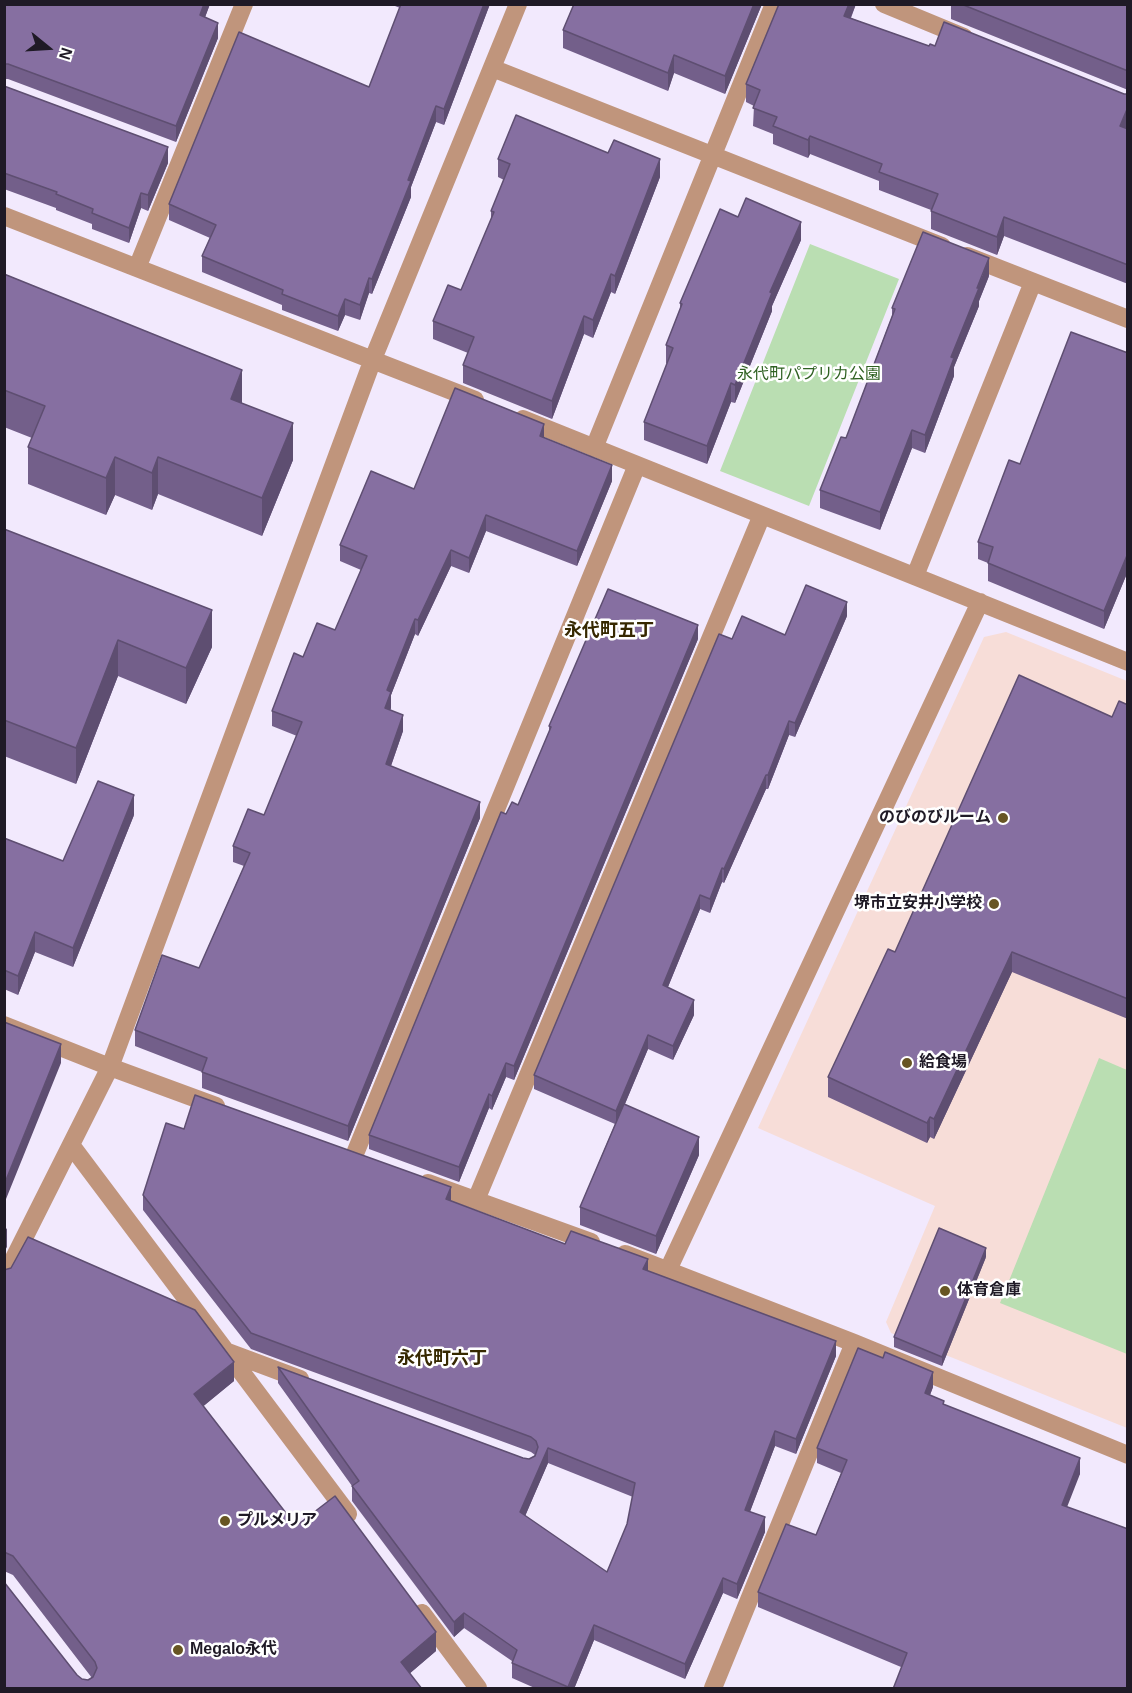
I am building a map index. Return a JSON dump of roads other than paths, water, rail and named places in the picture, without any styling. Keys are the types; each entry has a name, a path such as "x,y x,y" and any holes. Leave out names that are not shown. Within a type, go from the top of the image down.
{"street":[{"path":"137,268 176,154 244,4"},
{"path":"4,1278 110,1067 373,359 518,4"},
{"path":"594,447 774,4"},
{"path":"884,4 984,44"},
{"path":"492,68 1128,319"},
{"path":"4,216 373,359 1128,662"},
{"path":"915,576 1033,282"},
{"path":"376,1164 348,1154 637,465"},
{"path":"476,1200 762,515"},
{"path":"668,1270 980,602"},
{"path":"4,1026 232,1111"},
{"path":"71,1145 359,1529"},
{"path":"409,1176 668,1270 1128,1455"},
{"path":"713,1689 854,1343"},
{"path":"225,1351 314,1384"},
{"path":"408,1595 478,1689"}],"place":[{"name":"のびのびルーム","path":"1003,818"},
{"name":"堺市立安井小学校","path":"994,904"},
{"name":"給食場","path":"907,1063"},
{"name":"体育倉庫","path":"945,1291"},
{"name":"プルメリア","path":"225,1521"},
{"name":"Megalo永代","path":"178,1650"}],"district":[{"name":"永代町五丁","path":"609,631"},
{"name":"永代町六丁","path":"442,1359"}],"park label":[{"name":"永代町パプリカ公園","path":"809,375"}]}
